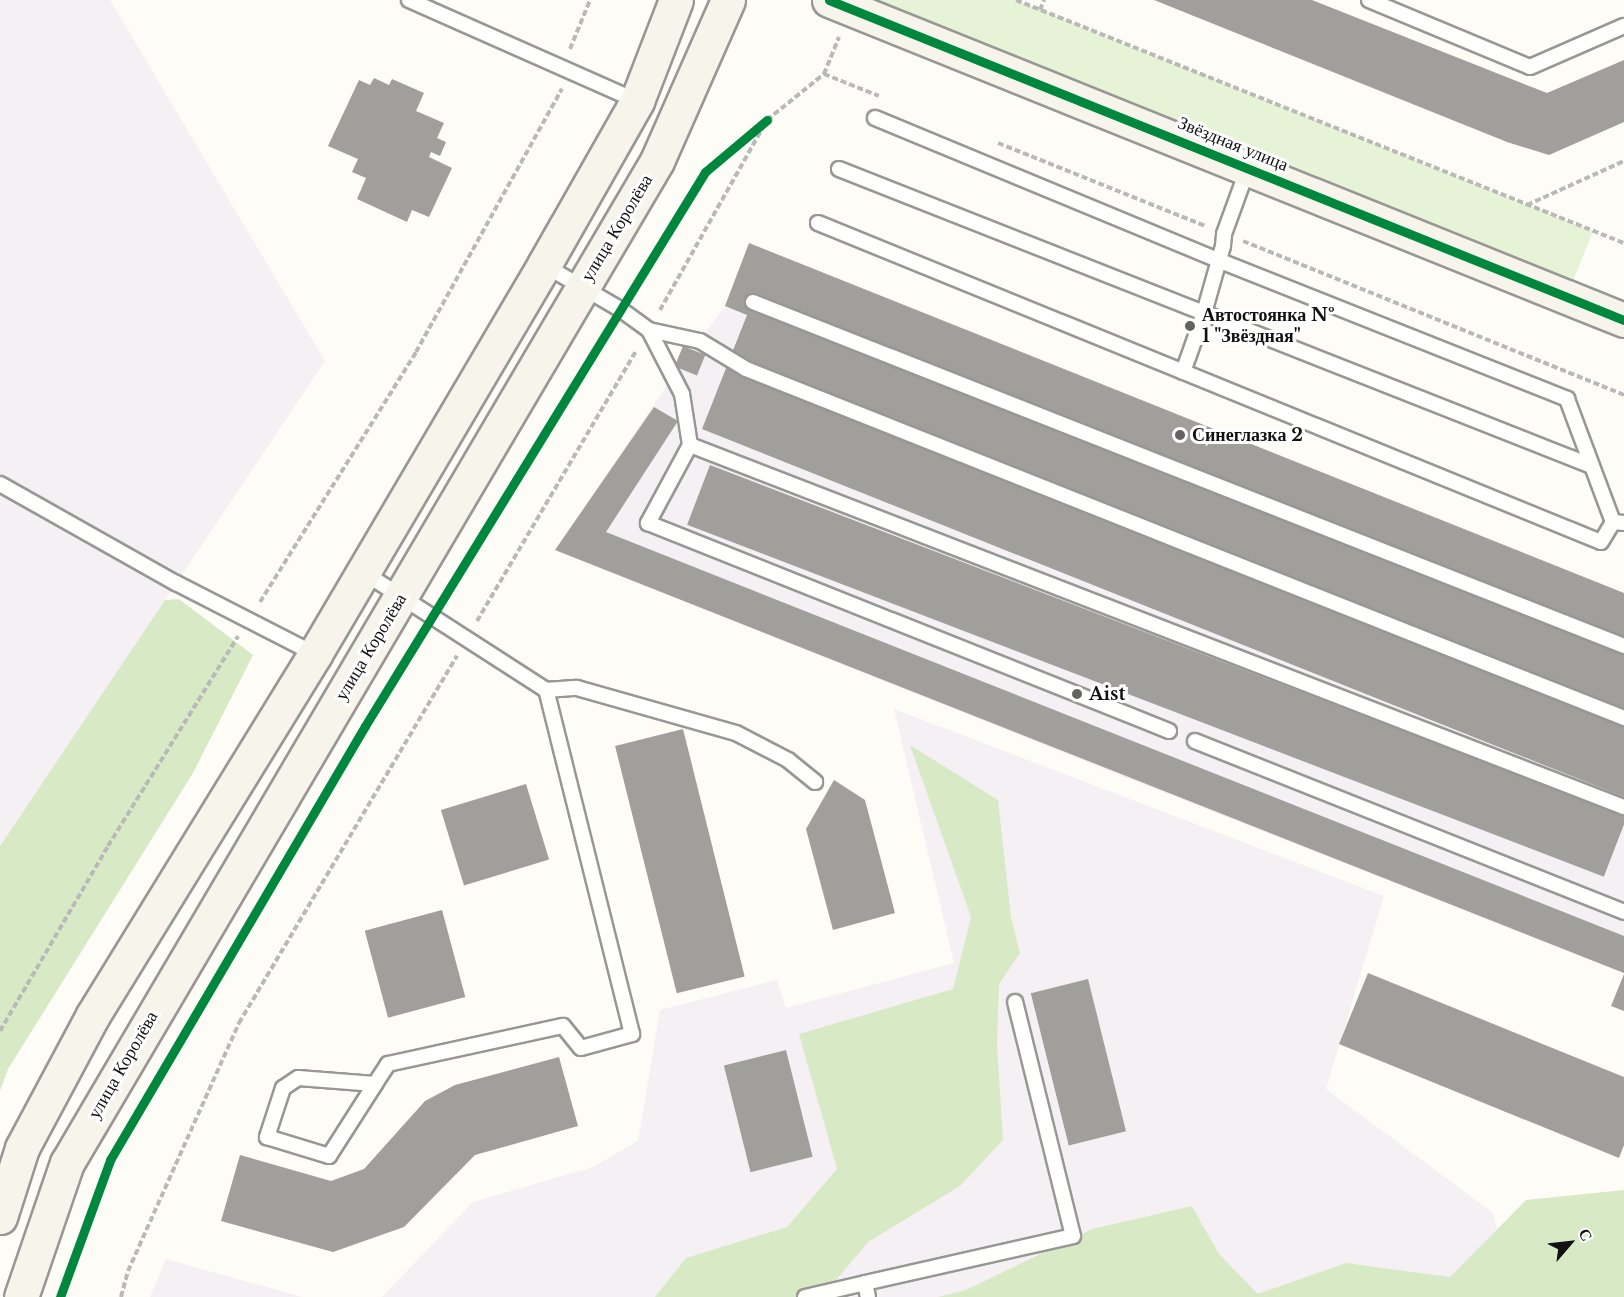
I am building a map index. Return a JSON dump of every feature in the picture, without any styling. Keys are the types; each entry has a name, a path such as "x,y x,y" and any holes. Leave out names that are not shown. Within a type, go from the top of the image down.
{"main road":[{"path":"0,1217 22,1148 93,1015 315,654 544,265 637,101 676,0"},
{"name":"улица Королёва","path":"21,1297 67,1163 657,161 728,0"},
{"name":"Звёздная улица","path":"839,4 1624,320"}],"lane":[{"path":"409,0 573,70 637,101"},
{"path":"1369,0 1530,67 1624,26"},
{"path":"818,223 1601,542 1618,522 1592,466 1567,399 1218,260 875,118"},
{"path":"1183,372 1204,314 1224,234 1248,168"},
{"path":"839,170 1592,466"},
{"path":"544,265 583,286 649,330 700,341 746,369 1624,718"},
{"path":"753,302 1624,646"},
{"path":"649,330 681,394 690,445 648,523 1169,731"},
{"path":"690,445 1624,807"},
{"path":"0,484 176,583 315,654"},
{"path":"363,572 468,637 546,690 577,688 736,732 788,760 815,782"},
{"path":"375,1084 298,1078 283,1088 267,1137 329,1156 388,1064 563,1026 581,1048 632,1034 546,690"},
{"path":"1195,741 1624,912"},
{"path":"805,1297 866,1290 1073,1236 1015,1002"}],"path":[{"path":"0,1031 108,846 416,352 573,70 568,54 590,0"},
{"path":"1016,0 1624,243"},
{"path":"1040,9 1044,0"},
{"path":"741,142 824,74 839,4"},
{"path":"121,1297 129,1271 239,1023 649,330 767,120"},
{"path":"1527,206 1624,161"}],"shaded area":[{"path":"0,0 110,0 325,361 0,846"},
{"path":"725,306 1624,665 1624,973 1163,792 1171,770 1162,792 555,550 673,376"},
{"path":"894,709 1384,896 1326,1089 1493,1213 1514,1297 382,1297 473,1202 593,1167 638,1141 660,1010 777,980 786,1008 954,963"},
{"path":"166,1259 302,1297 150,1297"}],"green space":[{"path":"853,0 1016,0 1593,231 1567,296"},
{"path":"179,599 253,655 193,773 8,1069 0,1091 0,846 165,600"},
{"path":"910,745 998,800 1011,917 1020,953 999,984 997,1044 1003,1140 960,1186 868,1242 822,1297 655,1297 686,1258 787,1227 837,1169 799,1034 953,989 971,917"},
{"path":"1624,1190 1624,1297 938,1297 966,1290 1092,1229 1192,1206 1219,1254 1258,1294 1346,1263 1450,1277 1526,1200"}],"building":[{"path":"1154,0 1312,0 1547,93 1624,60 1624,122 1549,155 1507,142"},
{"path":"374,78 389,85 392,79 424,93 416,111 444,123 437,138 446,142 440,156 431,152 429,157 452,168 429,217 412,210 407,222 357,199 366,178 352,172 358,159 328,146 359,80 370,85"},
{"path":"749,243 1624,593 1624,797 702,429 747,315 725,306"},
{"path":"683,346 705,355 697,375 675,366"},
{"path":"654,407 678,421 606,532 1624,936 1624,973 555,550"},
{"path":"710,465 1624,816 1624,824 1604,877 687,525"},
{"path":"683,729 745,976 677,993 615,746"},
{"path":"834,780 865,800 895,913 833,930 806,829"},
{"path":"526,784 549,860 464,886 441,810"},
{"path":"442,910 465,997 388,1018 365,931"},
{"path":"1368,973 1624,1077 1624,1145 1619,1158 1339,1044"},
{"path":"1624,974 1624,1011 1611,1006"},
{"path":"1088,979 1126,1131 1069,1146 1031,993"},
{"path":"786,1050 813,1157 751,1172 724,1065"},
{"path":"559,1057 578,1126 475,1155 404,1227 333,1252 221,1221 240,1155 331,1181 364,1169 425,1101 455,1085"}],"cycle path":[{"path":"829,0 1624,320"},
{"path":"60,1297 110,1160 365,726 705,172 767,120"}],"place":[{"name":"Автостоянка № 1 \"Звёздная\"","path":"1190,326"},
{"name":"Синеглазка 2","path":"1180,435"},
{"name":"Aist","path":"1077,694"}]}
